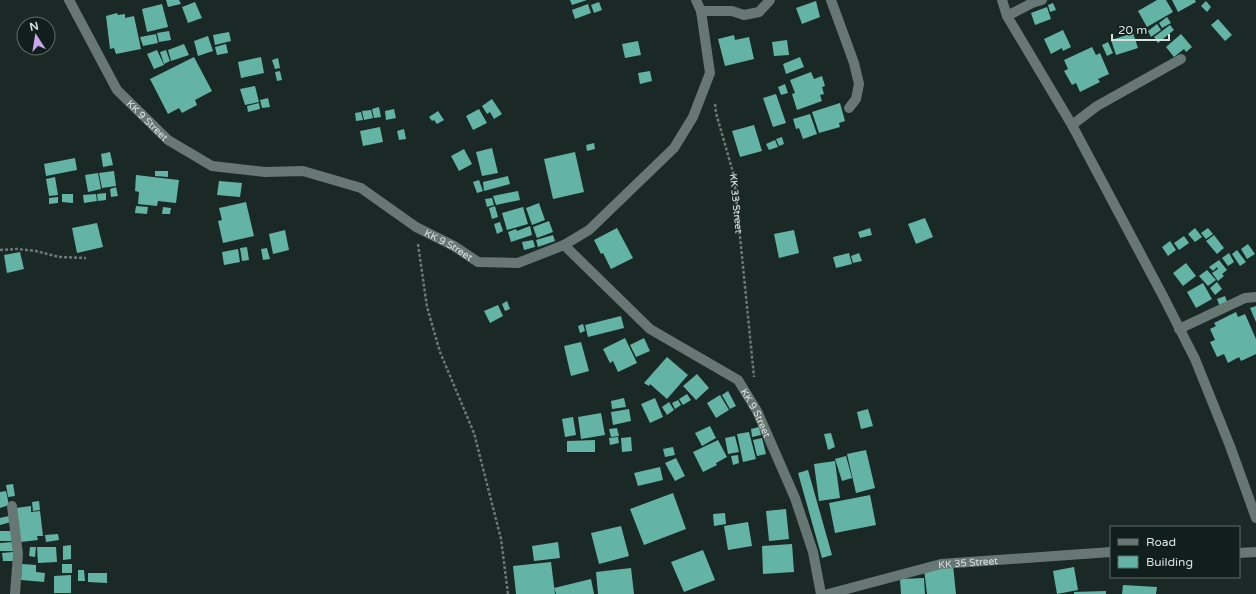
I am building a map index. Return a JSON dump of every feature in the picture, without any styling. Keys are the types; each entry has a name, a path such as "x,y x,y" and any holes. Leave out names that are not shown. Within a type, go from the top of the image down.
{"street":[{"name":"KK 9 Street","path":"69,0 117,90 168,140 212,166 265,172 303,171 361,188 416,227 454,246 478,262 518,263 564,245 650,329 738,380 757,411 795,498 813,552 821,594"},
{"path":"564,245 588,230 674,148 693,117 710,73 701,11 696,0"},
{"path":"701,11 732,11 744,15 760,12 770,0"},
{"path":"831,0 854,63 859,84 856,99 849,108"},
{"path":"1002,0 1007,16 1072,126 1195,359 1230,446 1256,518"},
{"path":"1007,16 1032,3 1042,0"},
{"path":"1072,126 1098,106 1181,59"},
{"path":"1179,329 1245,298 1256,297"},
{"path":"12,506 18,554 16,594"},
{"name":"KK 35 Street","path":"828,594 941,564 1110,552"},
{"path":"1240,553 1256,552"}],"path":[{"name":"KK 33 Street","path":"714,100 716,113 734,176 754,380"},
{"path":"416,227 428,307 440,352 474,433 501,539 508,594"},
{"path":"0,250 17,248 58,257 86,258"}],"building":[{"path":"166,0 179,0 181,4 168,7"},
{"path":"570,0 587,0 572,5"},
{"path":"1157,0 1166,0 1173,12 1147,27 1138,11"},
{"path":"1172,0 1195,0 1196,2 1178,12"},
{"path":"816,1 820,17 802,24 796,8"},
{"path":"1206,1 1211,7 1207,12 1201,6"},
{"path":"195,2 202,18 188,23 182,7"},
{"path":"599,2 602,10 594,13 591,5"},
{"path":"1053,3 1056,10 1050,12 1048,5"},
{"path":"162,4 168,27 147,32 142,9"},
{"path":"588,4 591,13 575,19 572,10"},
{"path":"1047,7 1051,19 1035,25 1031,13"},
{"path":"117,13 118,15 125,14 125,18 134,16 141,49 116,54 114,48 110,49 106,16"},
{"path":"1167,17 1171,23 1162,28 1159,23"},
{"path":"1218,19 1232,35 1225,41 1211,25"},
{"path":"1157,24 1161,30 1151,37 1148,31"},
{"path":"1170,25 1174,30 1158,43 1154,37"},
{"path":"1063,30 1071,47 1063,51 1062,48 1051,54 1044,39"},
{"path":"169,31 171,40 159,42 157,33"},
{"path":"229,32 231,41 215,45 213,35"},
{"path":"1133,33 1138,48 1116,55 1111,40"},
{"path":"156,34 158,43 143,46 140,37"},
{"path":"1181,34 1192,47 1186,52 1184,49 1174,57 1166,47"},
{"path":"734,35 735,40 749,37 754,59 725,66 718,39"},
{"path":"208,36 213,51 198,56 194,41"},
{"path":"787,40 789,55 774,56 772,42"},
{"path":"638,41 641,55 625,58 622,44"},
{"path":"1108,42 1113,53 1107,56 1102,45"},
{"path":"184,44 189,55 171,61 168,50"},
{"path":"226,44 228,53 217,55 215,47"},
{"path":"1092,47 1096,55 1100,53 1109,74 1098,79 1100,82 1080,92 1076,83 1072,85 1064,71 1068,69 1064,60"},
{"path":"157,50 164,65 154,69 147,54"},
{"path":"166,50 170,61 164,64 160,52"},
{"path":"194,57 212,91 195,100 197,105 182,113 179,108 168,114 150,79"},
{"path":"261,57 264,73 241,78 238,62"},
{"path":"800,57 804,67 786,74 783,64"},
{"path":"278,58 280,68 275,69 272,60"},
{"path":"280,71 282,80 277,81 275,72"},
{"path":"650,71 652,81 640,84 638,73"},
{"path":"811,72 814,79 822,76 825,86 822,87 824,94 820,95 822,101 797,110 792,94 795,93 790,80"},
{"path":"785,84 788,93 781,95 778,87"},
{"path":"255,86 259,102 245,105 240,89"},
{"path":"776,94 786,123 773,127 763,98"},
{"path":"268,98 270,107 262,108 260,100"},
{"path":"492,99 502,114 494,119 490,112 487,114 482,106"},
{"path":"259,103 260,109 248,112 247,106"},
{"path":"840,103 845,121 839,123 840,127 819,133 812,112"},
{"path":"379,107 381,117 374,118 372,109"},
{"path":"394,109 396,118 386,120 385,111"},
{"path":"479,109 487,123 473,130 466,116"},
{"path":"371,110 373,118 364,120 362,111"},
{"path":"438,111 444,120 437,124 429,117"},
{"path":"361,112 363,120 356,121 355,113"},
{"path":"810,114 817,134 803,139 799,128 796,129 793,119"},
{"path":"754,125 762,151 740,157 732,131"},
{"path":"380,127 383,142 363,146 360,131"},
{"path":"404,129 406,139 399,140 397,131"},
{"path":"782,137 784,144 779,146 776,139"},
{"path":"775,140 778,147 769,150 766,144"},
{"path":"594,143 595,149 587,151 586,145"},
{"path":"492,148 498,173 482,176 476,152"},
{"path":"464,149 472,164 459,171 451,156"},
{"path":"110,152 113,165 103,167 101,154"},
{"path":"575,152 584,192 553,199 544,159"},
{"path":"75,158 77,170 46,176 44,164"},
{"path":"114,171 116,186 102,188 99,173"},
{"path":"155,171 168,171 168,177 155,176"},
{"path":"98,173 101,189 88,192 85,175"},
{"path":"136,175 179,180 176,203 158,201 157,206 138,204 139,192 135,191"},
{"path":"508,176 510,184 484,191 483,182"},
{"path":"55,177 58,195 49,196 46,179"},
{"path":"479,180 483,191 477,193 473,182"},
{"path":"219,181 242,183 240,197 217,195"},
{"path":"116,187 118,196 111,197 110,189"},
{"path":"518,191 520,200 496,205 493,196"},
{"path":"106,193 106,200 98,201 97,194"},
{"path":"62,194 73,194 73,203 62,202"},
{"path":"96,194 97,201 84,203 83,195"},
{"path":"58,197 58,203 49,204 49,198"},
{"path":"492,198 494,205 487,207 485,199"},
{"path":"246,202 254,236 223,243 218,221 222,220 219,208"},
{"path":"539,203 545,220 532,225 526,208"},
{"path":"136,206 148,207 147,214 135,213"},
{"path":"495,206 498,217 492,219 489,208"},
{"path":"163,207 171,208 170,214 162,214"},
{"path":"523,207 528,224 507,230 502,213"},
{"path":"925,218 933,237 916,244 908,224"},
{"path":"549,221 553,232 537,238 533,227"},
{"path":"500,222 503,231 497,234 494,224"},
{"path":"97,223 103,247 77,253 72,228"},
{"path":"530,226 532,235 511,242 508,232 516,229 517,231"},
{"path":"617,228 633,258 611,269 594,240"},
{"path":"870,228 872,235 860,238 858,232"},
{"path":"1195,228 1202,237 1195,242 1188,234"},
{"path":"1208,228 1213,234 1206,239 1201,233"},
{"path":"285,230 289,250 273,254 269,234"},
{"path":"794,230 799,253 779,258 774,234"},
{"path":"553,235 555,241 538,247 536,240"},
{"path":"1214,235 1224,248 1217,254 1206,241"},
{"path":"1184,236 1189,243 1179,250 1174,243"},
{"path":"533,240 535,247 524,250 522,242"},
{"path":"1170,241 1176,250 1168,256 1162,247"},
{"path":"1248,244 1255,254 1247,259 1241,249"},
{"path":"247,247 249,260 242,261 240,248"},
{"path":"267,248 270,259 263,260 261,249"},
{"path":"238,249 240,262 224,265 222,252"},
{"path":"1237,250 1246,262 1240,266 1232,254"},
{"path":"20,252 24,269 7,273 4,255"},
{"path":"849,253 852,264 836,268 833,257"},
{"path":"859,253 862,261 853,263 851,256"},
{"path":"1229,253 1234,262 1228,266 1222,258"},
{"path":"1219,260 1227,270 1222,274 1224,276 1218,281 1212,273 1218,269 1217,267 1213,271 1209,267"},
{"path":"1186,263 1196,276 1183,286 1173,273"},
{"path":"1207,270 1216,280 1208,286 1199,276"},
{"path":"1217,282 1222,289 1215,295 1210,288"},
{"path":"1203,283 1212,299 1196,308 1187,292"},
{"path":"1225,296 1228,304 1220,307 1217,299"},
{"path":"507,301 510,309 505,311 502,304"},
{"path":"498,305 503,316 490,323 484,311"},
{"path":"1256,306 1256,322 1250,308"},
{"path":"1236,312 1238,317 1245,314 1256,339 1256,354 1241,361 1239,357 1228,363 1224,354 1217,357 1210,342 1215,340 1210,329 1216,326 1214,323"},
{"path":"621,316 624,328 588,337 585,325"},
{"path":"583,324 585,331 580,333 578,326"},
{"path":"625,338 637,363 618,372 613,361 610,363 603,349"},
{"path":"644,338 650,351 636,357 630,345"},
{"path":"581,342 589,371 571,376 564,346"},
{"path":"667,357 688,375 667,399 650,384 649,386 644,383"},
{"path":"697,374 709,388 696,400 683,386"},
{"path":"728,391 736,406 730,409 722,395"},
{"path":"687,394 691,400 683,405 679,399"},
{"path":"720,395 729,410 716,418 707,403"},
{"path":"624,398 626,407 612,409 611,401"},
{"path":"655,398 663,417 650,423 641,404"},
{"path":"678,400 681,405 675,409 672,403"},
{"path":"669,402 674,410 667,415 662,407"},
{"path":"629,409 631,421 613,425 611,412"},
{"path":"868,409 873,426 861,429 857,412"},
{"path":"601,413 605,435 581,439 578,417"},
{"path":"573,417 576,435 565,437 562,419"},
{"path":"710,426 716,438 702,446 695,433"},
{"path":"759,427 761,435 752,437 751,429"},
{"path":"617,428 619,436 611,437 609,429"},
{"path":"749,432 756,459 743,462 737,434"},
{"path":"831,433 835,447 828,450 824,434"},
{"path":"735,436 739,452 728,454 725,438"},
{"path":"618,437 619,443 610,445 609,438"},
{"path":"631,437 632,451 622,452 621,438"},
{"path":"762,438 766,454 757,456 753,440"},
{"path":"595,440 595,452 567,452 567,441"},
{"path":"718,440 727,457 716,463 717,465 703,472 693,452"},
{"path":"673,447 675,455 665,457 663,449"},
{"path":"866,450 875,488 856,493 847,454"},
{"path":"738,455 739,463 733,465 731,456"},
{"path":"846,456 852,478 842,481 835,459"},
{"path":"676,458 685,476 675,481 665,463"},
{"path":"835,461 840,498 819,501 814,464"},
{"path":"660,467 663,480 638,486 634,473"},
{"path":"808,470 832,555 822,558 798,473"},
{"path":"13,484 15,496 8,497 6,485"},
{"path":"6,491 9,505 0,508 0,492"},
{"path":"673,493 686,529 644,545 630,509"},
{"path":"870,495 876,525 835,533 829,503"},
{"path":"39,501 40,510 33,511 32,502"},
{"path":"31,506 31,512 40,511 43,536 37,536 38,540 21,542 16,508"},
{"path":"786,509 789,539 769,541 766,511"},
{"path":"725,513 726,524 714,526 713,514"},
{"path":"9,516 11,522 0,525 0,518"},
{"path":"748,522 752,546 728,550 724,526"},
{"path":"621,526 629,556 599,564 591,533"},
{"path":"0,531 11,531 12,541 0,541"},
{"path":"58,534 59,540 46,542 45,535"},
{"path":"13,542 13,551 0,551 0,543"},
{"path":"558,542 560,558 534,561 532,546"},
{"path":"792,544 794,572 763,574 762,546"},
{"path":"71,545 71,559 63,560 63,546"},
{"path":"30,547 36,547 35,557 29,556"},
{"path":"37,547 56,547 57,562 38,563"},
{"path":"703,550 715,580 684,592 671,562"},
{"path":"13,552 13,561 3,561 2,553"},
{"path":"551,562 555,594 516,594 513,566"},
{"path":"22,564 36,565 36,572 45,573 44,582 21,580"},
{"path":"62,564 72,564 72,573 62,573"},
{"path":"953,565 956,594 927,594 924,569"},
{"path":"1074,567 1078,590 1057,594 1053,571"},
{"path":"631,568 634,594 598,594 596,572"},
{"path":"78,570 84,570 85,581 78,581"},
{"path":"88,573 107,573 107,583 88,582"},
{"path":"71,575 71,593 54,593 54,576"},
{"path":"924,578 925,594 901,594 900,579"},
{"path":"591,579 594,594 556,594 554,588"},
{"path":"1123,585 1157,587 1156,594 1122,594"},
{"path":"1106,591 1106,594 1074,594 1074,592"}]}
